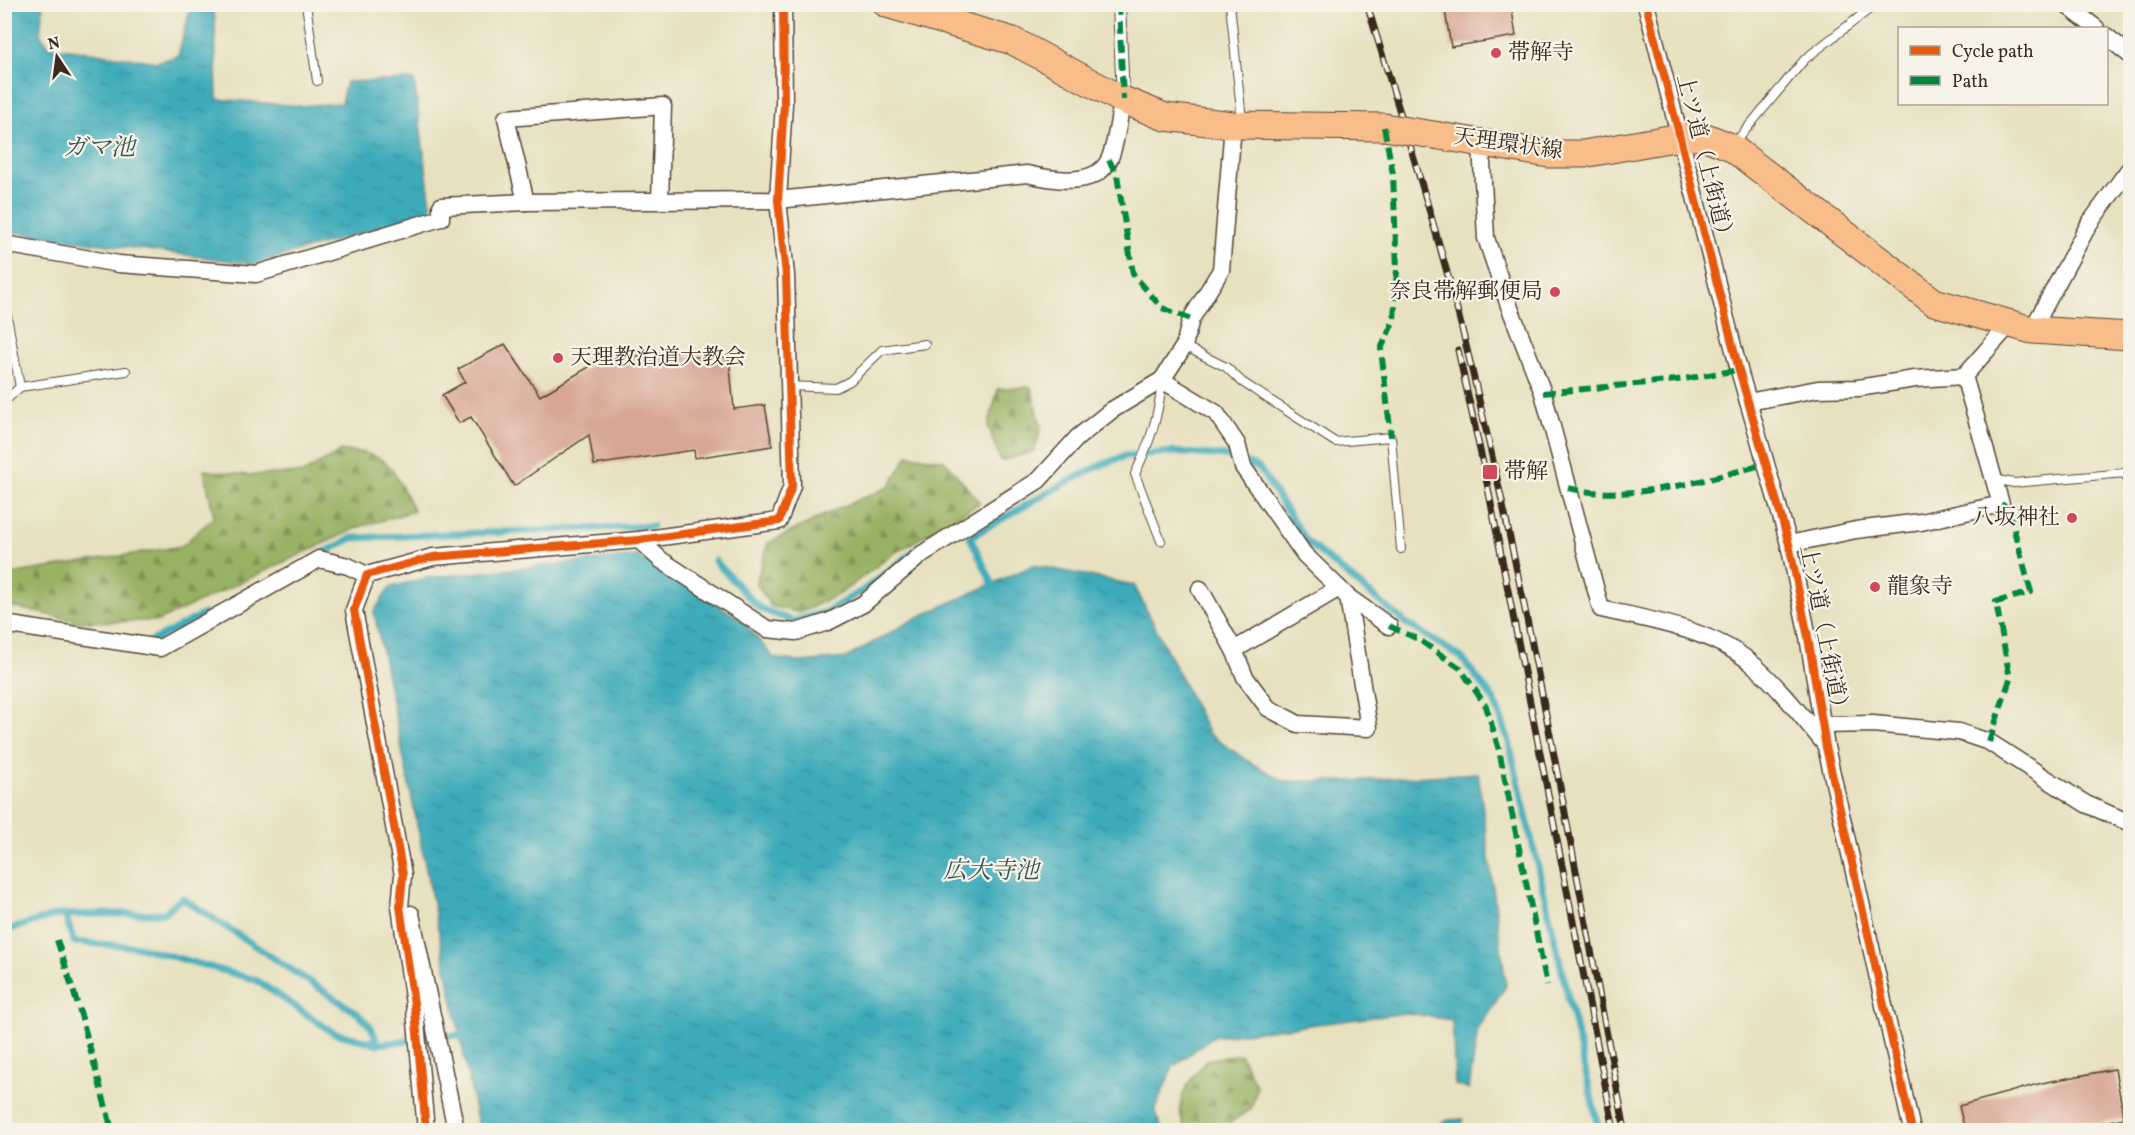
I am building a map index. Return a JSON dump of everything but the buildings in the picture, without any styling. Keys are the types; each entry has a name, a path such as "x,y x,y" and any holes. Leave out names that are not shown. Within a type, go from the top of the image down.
{"main road":[{"name":"天理環状線","path":"887,4 1013,41 1123,100 1165,117 1238,125 1384,127 1549,154 1583,154 1680,137 1706,137 1731,147 1934,302 2021,327 2130,336"}],"street":[{"path":"4,624 160,648 319,559 348,566 367,575 433,557 639,540 779,521 792,486 786,275 778,200 784,104 783,4"},
{"path":"4,244 119,264 256,274 441,218 441,206 526,202 778,200 1027,174 1057,181 1095,176 1109,160 1123,100 1119,4"},
{"name":"上ツ道（上街道）","path":"1646,4 1748,402 1789,544 1808,637 1826,747 1902,1076 1912,1131"},
{"path":"2065,4 2095,27"},
{"path":"2108,38 2130,55"},
{"path":"526,202 506,118 663,105 660,200"},
{"path":"639,540 662,560 767,629 796,632 828,622 863,604 922,554 1039,480 1077,438 1112,410 1162,380 1184,346 1191,319 1221,270 1238,125"},
{"path":"1481,144 1486,238 1543,393 1601,609 1655,621 1706,637 1747,660 1784,693 1826,747"},
{"path":"1748,402 1818,389 1858,388 1915,379 1964,376 2021,327 2089,224 2130,168"},
{"path":"1789,544 1856,530 1921,522 2001,504 1964,376"},
{"path":"1162,380 1216,413 1237,444 1243,467 1304,554 1343,593 1389,626"},
{"path":"367,575 354,610 403,875 456,1131"},
{"path":"1200,588 1234,650 1245,677 1268,708 1298,724 1369,728 1343,593"},
{"path":"1234,650 1343,593"},
{"path":"1822,725 1873,724 1959,732 1989,742 2086,804 2130,823"},
{"path":"403,875 400,906 415,1011 426,1131"}],"lane":[{"path":"306,4 317,81"},
{"path":"1230,4 1238,125"},
{"path":"1731,147 1805,58 1876,4"},
{"path":"4,300 20,387"},
{"path":"789,387 836,388 850,381 882,350 925,344"},
{"path":"1184,346 1226,367 1242,382 1335,442 1391,437 1401,549"},
{"path":"4,402 20,387 126,371"},
{"path":"1161,541 1135,474 1151,442 1160,411 1162,380"},
{"path":"1993,479 2014,483 2125,473 2130,485"}],"green space":[{"path":"1031,387 1041,426 1035,451 1001,461 988,426 998,389"},
{"path":"342,451 371,455 389,466 414,511 359,527 158,621 79,622 5,605 5,575 182,546 214,517 204,470 248,475 303,473"},
{"path":"908,455 944,460 980,503 893,554 841,593 800,613 771,606 756,583 768,543 839,508 889,487"},
{"path":"1240,1054 1257,1087 1251,1109 1220,1129 1186,1130 1180,1110 1181,1101 1193,1077 1206,1060"}],"water":[{"name":"ガマ池","path":"20,5 43,5 40,34 49,46 157,62 178,56 191,5 212,5 215,19 217,99 301,106 341,103 346,82 414,80 432,213 254,264 5,231 5,6 19,8"},
{"name":"広大寺池","path":"637,556 741,619 774,658 800,662 846,658 916,618 1034,565 1134,585 1209,734 1251,763 1284,781 1347,781 1478,773 1506,986 1478,1029 1469,1089 1455,1085 1452,1020 1407,1013 1212,1037 1173,1067 1155,1109 1162,1130 479,1130 374,612 389,588 425,578"},
{"path":"1464,1119 1459,1130 1434,1130 1445,1120"}],"waterway":[{"path":"996,591 970,537 1101,465 1125,456 1173,452 1227,456 1259,468 1306,541 1407,624 1461,657 1494,700 1508,738 1599,1130"},
{"path":"318,556 352,538 652,526"},
{"path":"715,561 759,608 793,621 824,613 862,591 920,547"},
{"path":"150,642 204,614"},
{"path":"4,931 56,915 164,913 182,898 357,1013 371,1027 378,1044"},
{"path":"65,914 74,942 139,947 256,980 334,1033 378,1044 469,1034"}],"railway":[{"path":"1367,4 1438,238 1483,418 1548,722 1625,1130"},
{"path":"1458,350 1485,473 1614,1130"}],"marked path":[{"path":"1119,4 1123,100"},
{"path":"1384,127 1393,174 1397,269 1394,320 1381,349 1391,437"},
{"path":"1109,160 1117,175 1133,274 1162,308 1191,319"},
{"path":"1543,393 1677,380 1739,370"},
{"path":"1568,488 1616,493 1667,488 1765,464"},
{"path":"1989,742 2010,679 1996,602 2031,592 2008,508 2001,504"},
{"path":"1389,626 1418,639 1460,668 1486,706 1499,750 1547,985"},
{"path":"57,940 81,1015 112,1130"}],"cycle path":[{"path":"426,1130 415,1011 400,906 403,875 354,610 367,575 433,557 639,540 779,521 792,486 786,275 778,200 784,104 783,4"},
{"path":"1646,4 1739,370 1789,544 1808,637 1826,747 1912,1130"}],"place":[{"name":"帯解寺","path":"1496,53"},
{"name":"奈良帯解郵便局","path":"1555,292"},
{"name":"天理教治道大教会","path":"558,358"},
{"name":"帯解","path":"1490,472"},
{"name":"八坂神社","path":"2072,518"},
{"name":"龍象寺","path":"1875,587"}]}
